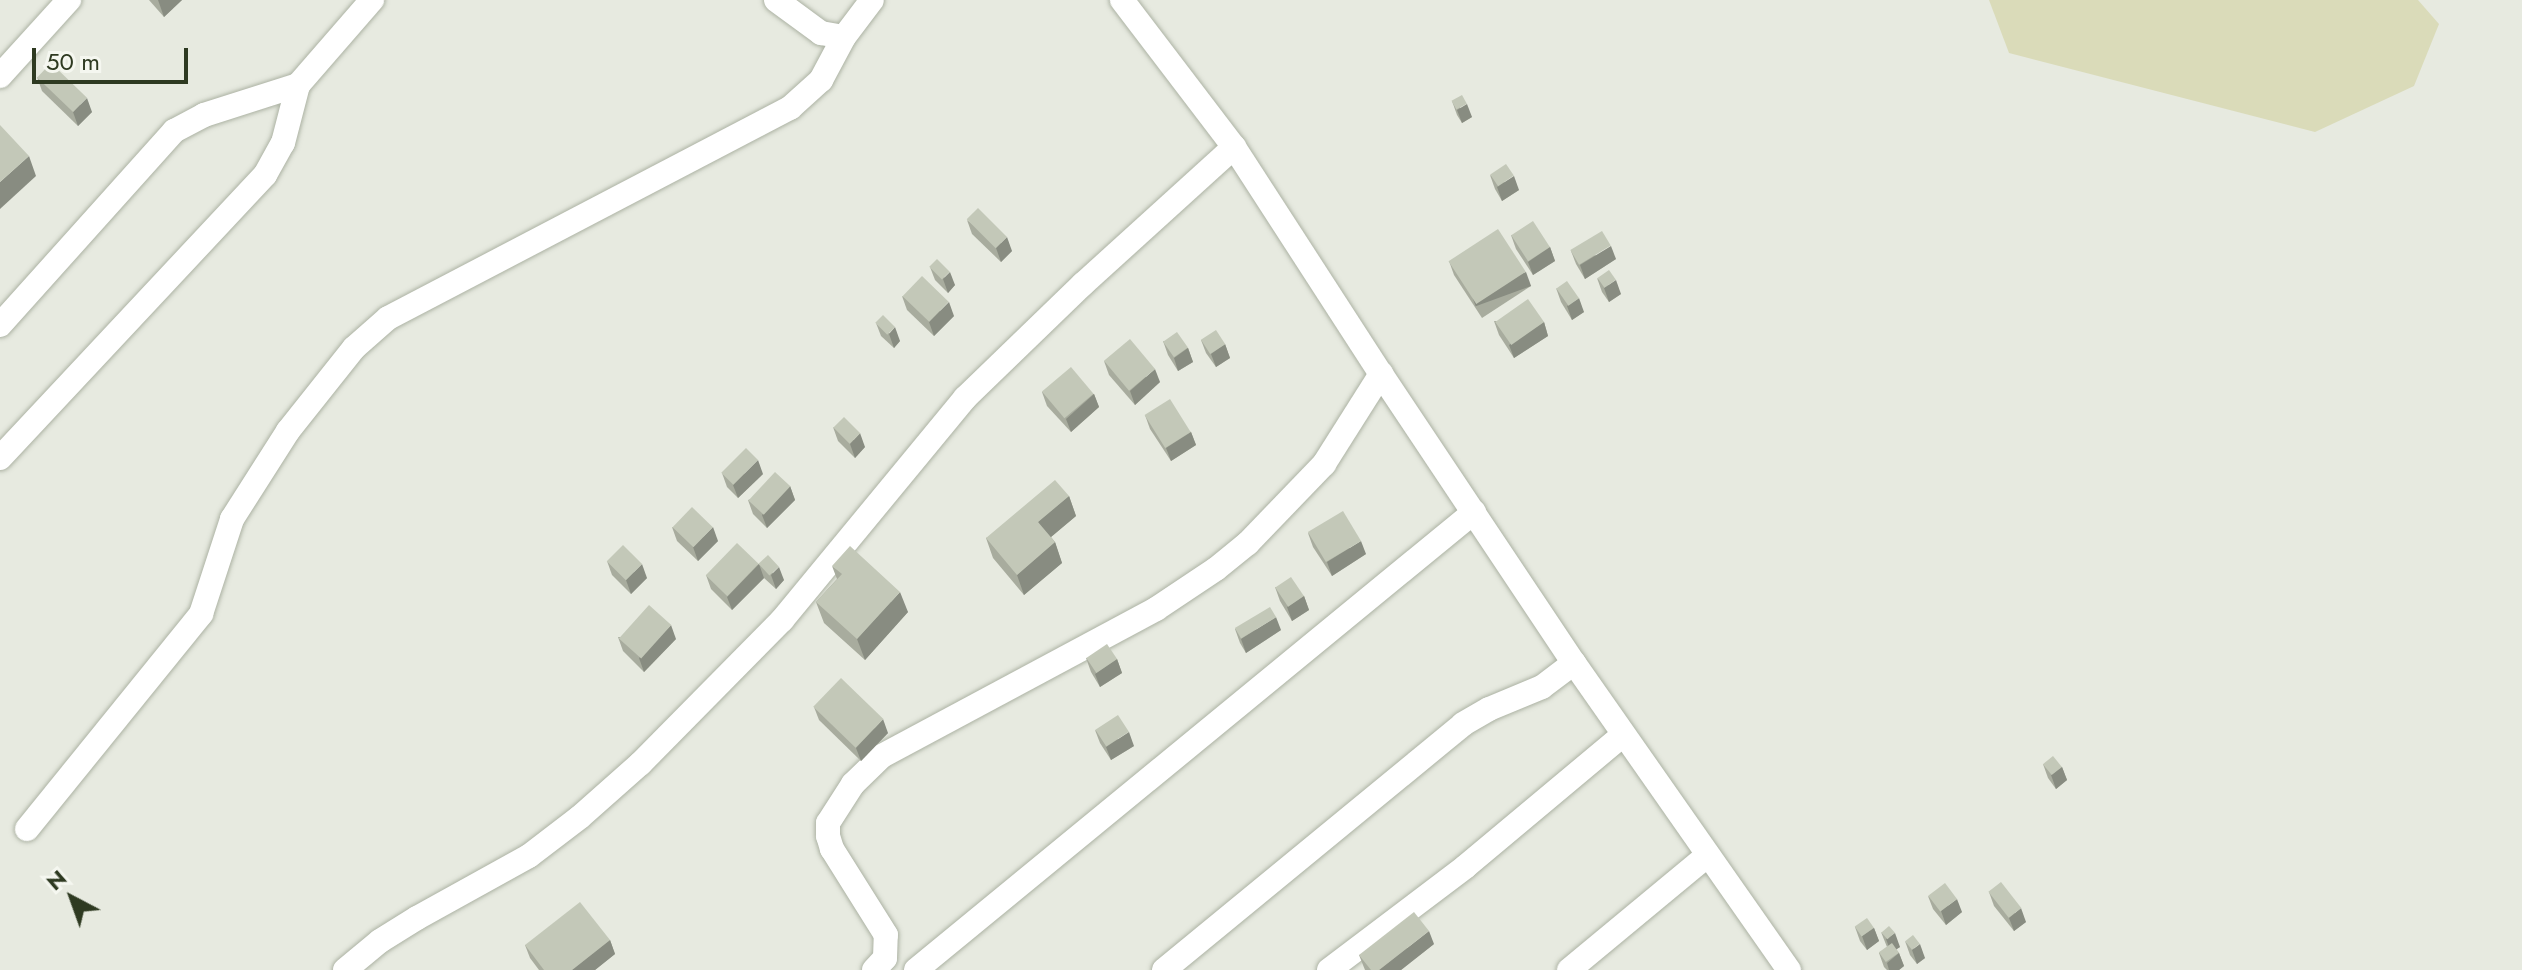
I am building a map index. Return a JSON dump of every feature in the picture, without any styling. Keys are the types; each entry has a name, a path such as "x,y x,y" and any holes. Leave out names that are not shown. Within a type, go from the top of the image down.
{"street":[{"path":"0,76 69,0"},
{"path":"0,458 265,175 283,143 298,85 372,0"},
{"path":"776,0 821,33 844,37"},
{"path":"27,829 201,614 232,519 288,431 354,348 388,318 790,108 821,80 844,37 872,0"},
{"path":"1122,0 1234,147 1574,663 1789,970"},
{"path":"0,325 174,131 204,115 298,85"},
{"path":"345,970 380,941 417,918 529,856 580,817 641,763 782,620 965,398 1083,284 1234,147"},
{"path":"874,970 885,958 886,935 832,849 828,836 828,823 853,784 882,756 1156,609 1216,569 1248,543 1324,464 1381,374"},
{"path":"916,970 1474,512"},
{"path":"1164,970 1463,724 1489,709 1542,687 1574,663"},
{"path":"1329,970 1465,867 1623,735"},
{"path":"1569,970 1708,855"}],"green space":[{"path":"1989,0 2418,0 2439,24 2414,86 2315,132 2009,53"}],"building":[{"path":"51,63 87,98 73,112 37,77"},
{"path":"1462,95 1467,104 1456,110 1452,101"},
{"path":"0,125 29,156 0,182"},
{"path":"1506,164 1514,176 1498,186 1490,175"},
{"path":"978,208 1007,237 996,248 967,219"},
{"path":"1533,221 1550,247 1528,261 1511,235"},
{"path":"1498,229 1526,272 1476,304 1449,261"},
{"path":"1602,231 1611,246 1579,265 1570,250"},
{"path":"937,259 950,272 942,280 929,267"},
{"path":"1609,270 1616,280 1604,288 1598,278"},
{"path":"922,276 949,302 929,322 903,296"},
{"path":"1567,281 1579,298 1568,306 1556,288"},
{"path":"1528,299 1544,322 1511,345 1495,322"},
{"path":"883,315 895,327 887,335 875,323"},
{"path":"1216,330 1225,344 1210,354 1201,340"},
{"path":"1177,332 1188,348 1174,357 1163,342"},
{"path":"1130,339 1155,369 1129,391 1104,361"},
{"path":"1071,367 1093,394 1064,418 1042,391"},
{"path":"1170,399 1191,432 1165,448 1145,415"},
{"path":"844,417 860,433 850,444 833,428"},
{"path":"746,448 758,460 733,485 721,473"},
{"path":"775,472 790,486 764,515 748,501"},
{"path":"1055,480 1069,496 1038,522 1055,542 1017,575 986,538"},
{"path":"692,507 713,527 693,547 673,527"},
{"path":"1343,511 1361,541 1326,562 1308,532"},
{"path":"737,543 759,564 727,596 706,575"},
{"path":"623,545 642,564 626,580 607,561"},
{"path":"850,546 900,592 857,639 816,602 842,574 832,566"},
{"path":"768,555 779,567 769,576 758,564"},
{"path":"1291,577 1304,596 1288,607 1275,588"},
{"path":"649,605 671,625 641,659 619,638"},
{"path":"1270,607 1276,617 1241,638 1235,628"},
{"path":"1107,644 1117,659 1096,673 1086,658"},
{"path":"841,678 883,719 856,748 813,707"},
{"path":"1118,715 1129,732 1106,746 1095,730"},
{"path":"2053,756 2062,767 2052,775 2043,764"},
{"path":"2001,882 2021,908 2009,918 1988,892"},
{"path":"1945,883 1957,899 1940,912 1928,896"},
{"path":"580,902 610,940 572,970 544,970 525,945"},
{"path":"1414,912 1429,931 1379,970 1371,970 1359,955"},
{"path":"1867,918 1874,928 1862,936 1855,927"},
{"path":"1889,926 1895,933 1887,939 1881,933"},
{"path":"1913,935 1920,944 1912,950 1905,941"},
{"path":"1892,943 1899,953 1886,962 1879,952"}]}
